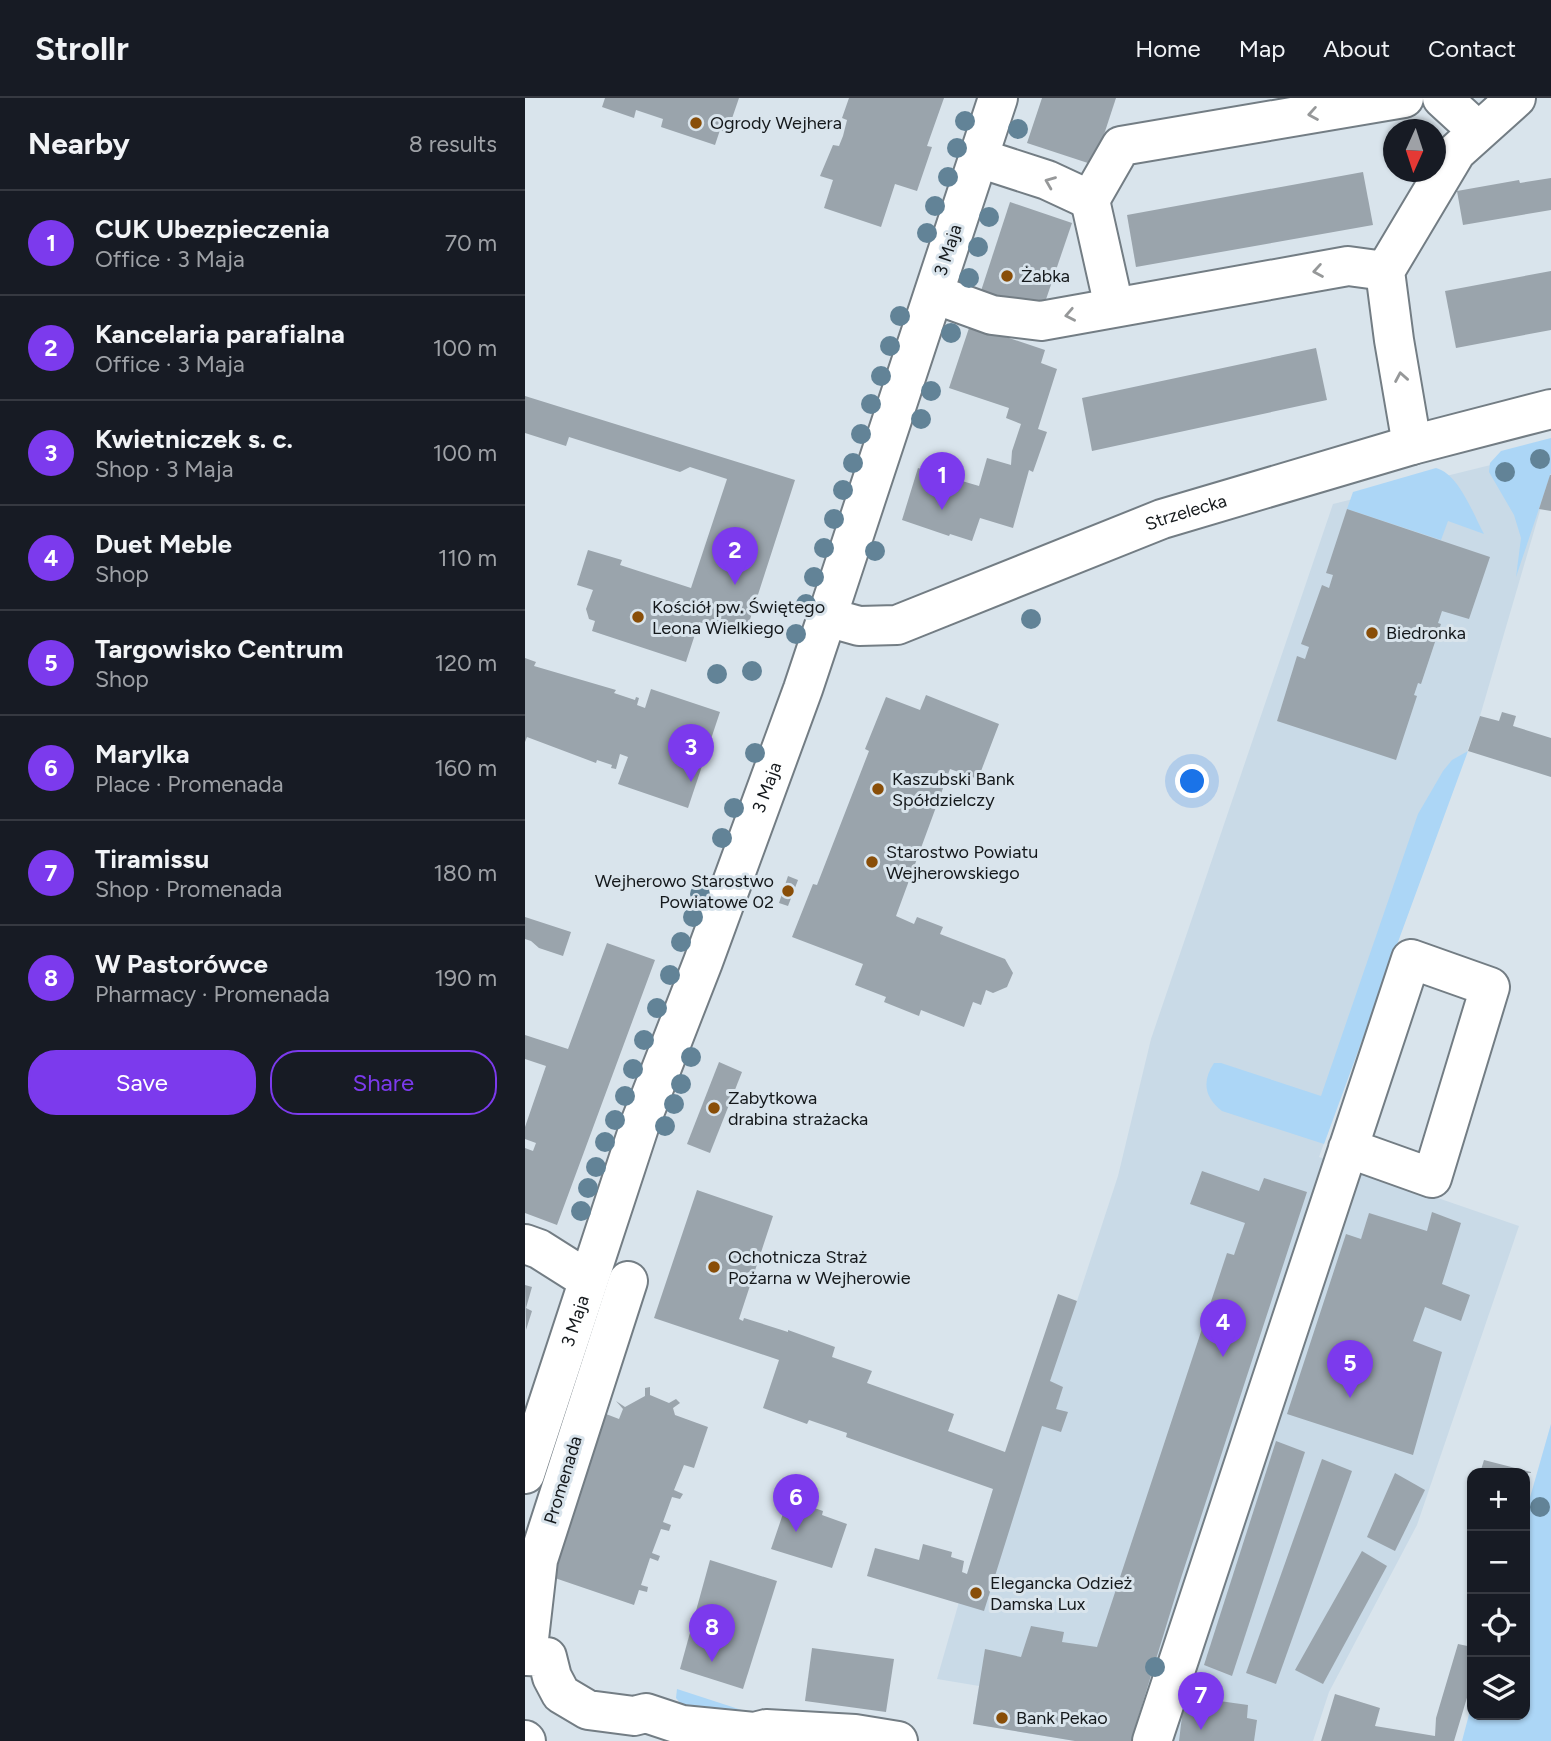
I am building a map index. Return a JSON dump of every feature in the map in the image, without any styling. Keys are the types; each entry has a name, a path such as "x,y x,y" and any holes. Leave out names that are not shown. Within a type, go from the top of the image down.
{"street":[{"name":"3 Maja","path":"525,1474 641,1121 803,690 998,98"},
{"path":"1114,307 1090,200 1121,146 1404,98"},
{"path":"1443,98 1478,131"},
{"path":"1412,445 1385,271 1456,152 1516,98"},
{"path":"979,158 1047,180 1090,200"},
{"path":"934,294 992,315 1041,321 1348,266 1385,271"},
{"name":"Strzelecka","path":"827,617 859,626 897,625 1162,519 1412,445 1551,409"},
{"path":"1151,1741 1348,1148 1411,959 1490,987 1432,1178 1348,1148"},
{"path":"525,1244 539,1249 588,1280"},
{"name":"Promenada","path":"628,1281 538,1560 527,1656 547,1657 552,1677 561,1694 588,1710 634,1716 646,1713 682,1725 754,1732 766,1729 855,1734 898,1741"}],"shaded area":[{"path":"1551,438 1551,473 1516,577 1521,538 1514,515 1489,472 1490,463 1501,451"},
{"path":"1551,450 1551,473 1480,716 1319,1157 1519,1226 1417,1525 1329,1692 1313,1741 1075,1741 973,1724 979,1686 937,1679 967,1574 993,1489 1077,1301 1118,1176 1151,1039 1333,504"},
{"path":"1436,468 1452,478 1458,486 1484,534 1448,521 1441,540 1347,509 1353,492"},
{"path":"1468,751 1324,1144 1222,1111 1211,1100 1207,1088 1208,1076 1214,1063 1321,1096 1418,814 1443,771 1452,760"},
{"path":"1551,1424 1551,1741 1462,1741 1468,1720 1530,1720 1530,1498"},
{"path":"677,1689 757,1715 684,1708 676,1698"}],"building":[{"name":"Ogrody Wejhera","path":"605,98 739,98 727,133 720,130 715,145 661,127 663,119 636,110 634,118 602,107"},
{"path":"849,98 944,98 927,146 932,147 917,191 895,184 881,227 824,208 833,180 820,176 833,145 839,146 843,136 847,120 842,118"},
{"path":"1042,98 1116,98 1094,165 1027,143"},
{"path":"1363,172 1373,225 1136,267 1127,215"},
{"path":"1551,178 1551,210 1463,225 1457,191 1519,180 1520,183"},
{"path":"1010,202 1072,223 1041,314 980,294"},
{"path":"1551,271 1551,330 1456,348 1445,291"},
{"path":"970,325 1045,350 1041,363 1057,369 1038,429 1047,432 1033,472 1029,470 1013,528 980,518 972,541 902,520 918,468 979,486 987,458 1011,465 1012,451 1021,424 1006,418 1009,408 949,388"},
{"path":"1316,348 1327,400 1092,451 1082,398"},
{"path":"525,396 795,480 745,635 699,622 686,662 592,631 595,621 589,619 586,609 593,590 577,585 588,550 622,560 620,565 691,588 727,479 690,467 680,472 569,437 566,446 525,433"},
{"path":"1551,475 1551,511 1539,509"},
{"name":"Biedronka","path":"1347,509 1490,557 1469,619 1442,611 1438,623 1441,624 1421,684 1418,683 1414,695 1417,696 1396,760 1277,721 1297,656 1305,659 1309,647 1301,644 1322,585 1329,588 1333,575 1326,573"},
{"path":"525,658 536,662 534,666 616,690 614,693 635,700 636,697 639,698 637,705 645,708 651,689 720,712 688,808 618,784 628,757 620,754 616,769 611,768 612,765 597,760 596,763 527,737 525,742"},
{"name":"Starostwo Powiatu Wejherowskiego","path":"926,695 999,724 978,779 950,769 896,916 914,924 917,917 943,927 940,934 1005,959 1013,973 1007,987 993,993 986,990 981,1005 973,1002 964,1027 921,1010 919,1016 884,1002 886,997 855,985 863,964 792,937 813,884 817,885 869,751 865,749 886,697 920,710"},
{"path":"1502,712 1516,716 1513,726 1551,738 1551,777 1468,751 1480,716 1499,721"},
{"name":"Wejherowo Starostwo Powiatowe 02","path":"788,876 798,880 788,906 779,903"},
{"path":"525,917 571,932 563,956 539,948 525,939"},
{"path":"607,943 655,960 557,1225 525,1213 525,1148 533,1151 536,1143 525,1139 525,1127 546,1066 525,1059 525,1035 568,1049"},
{"name":"Zabytkowa drabina strażacka","path":"719,1062 742,1072 710,1153 687,1144"},
{"path":"1202,1171 1259,1191 1264,1178 1307,1192 1179,1584 1131,1741 1075,1741 973,1724 985,1649 1021,1657 1031,1626 1064,1632 1062,1642 1097,1647 1227,1253 1234,1255 1245,1223 1190,1204"},
{"path":"697,1190 773,1216 739,1319 788,1330 835,1347 832,1357 872,1371 867,1383 954,1414 948,1431 1005,1452 1058,1294 1077,1301 1050,1381 1063,1387 1056,1409 1068,1412 1061,1432 1042,1426 984,1611 867,1576 875,1548 919,1560 923,1544 952,1552 951,1557 964,1561 962,1572 967,1574 993,1489 846,1437 847,1433 809,1420 807,1424 763,1408 779,1360 654,1318"},
{"path":"1432,1212 1461,1223 1442,1284 1470,1295 1461,1321 1425,1307 1413,1341 1442,1352 1413,1455 1287,1414 1346,1234 1361,1239 1369,1213 1427,1231"},
{"path":"525,1285 532,1287 526,1308 532,1311 526,1330"},
{"path":"650,1387 650,1395 669,1403 676,1399 680,1403 673,1408 675,1415 708,1427 694,1468 684,1465 674,1490 683,1494 680,1499 672,1497 663,1522 671,1525 669,1531 661,1529 652,1553 660,1556 658,1561 650,1558 641,1585 648,1587 647,1592 639,1590 634,1605 549,1576 592,1426 600,1429 606,1414 619,1419 623,1409 616,1401 625,1407 645,1396 645,1388"},
{"path":"1276,1441 1305,1452 1232,1676 1204,1665"},
{"path":"1322,1459 1352,1471 1276,1684 1246,1673"},
{"path":"1484,1460 1515,1468 1482,1468"},
{"path":"1395,1473 1425,1490 1395,1551 1367,1537"},
{"path":"788,1499 823,1511 822,1515 847,1524 832,1568 771,1549"},
{"path":"1362,1551 1387,1566 1323,1684 1295,1670"},
{"path":"710,1560 777,1581 743,1689 680,1669"},
{"path":"1458,1644 1467,1646 1467,1698 1454,1741 1321,1741 1335,1694 1380,1708 1375,1726 1435,1736 1436,1718"},
{"path":"812,1648 894,1659 886,1712 805,1701"},
{"path":"1198,1698 1248,1705 1247,1718 1257,1720 1254,1741 1179,1741 1183,1708 1196,1710"}],"place":[{"name":"Ogrody Wejhera","path":"696,123"},
{"name":"Żabka","path":"1007,276"},
{"name":"CUK Ubezpieczenia","path":"942,510"},
{"name":"Kancelaria parafialna","path":"735,585"},
{"name":"Kościół pw. Świętego Leona Wielkiego","path":"638,617"},
{"name":"Biedronka","path":"1372,633"},
{"name":"Kwietniczek s. c.","path":"691,782"},
{"name":"Kaszubski Bank Spółdzielczy","path":"878,789"},
{"name":"Starostwo Powiatu Wejherowskiego","path":"872,862"},
{"name":"Wejherowo Starostwo Powiatowe 02","path":"788,891"},
{"name":"Zabytkowa drabina strażacka","path":"714,1108"},
{"name":"Ochotnicza Straż Pożarna w Wejherowie","path":"714,1267"},
{"name":"Duet Meble","path":"1223,1357"},
{"name":"Targowisko Centrum","path":"1350,1398"},
{"name":"Marylka","path":"796,1532"},
{"name":"Elegancka Odzież Damska Lux","path":"976,1593"},
{"name":"W Pastorówce","path":"712,1662"},
{"name":"Bank Pekao","path":"1002,1718"},
{"name":"Tiramissu","path":"1201,1730"}]}
